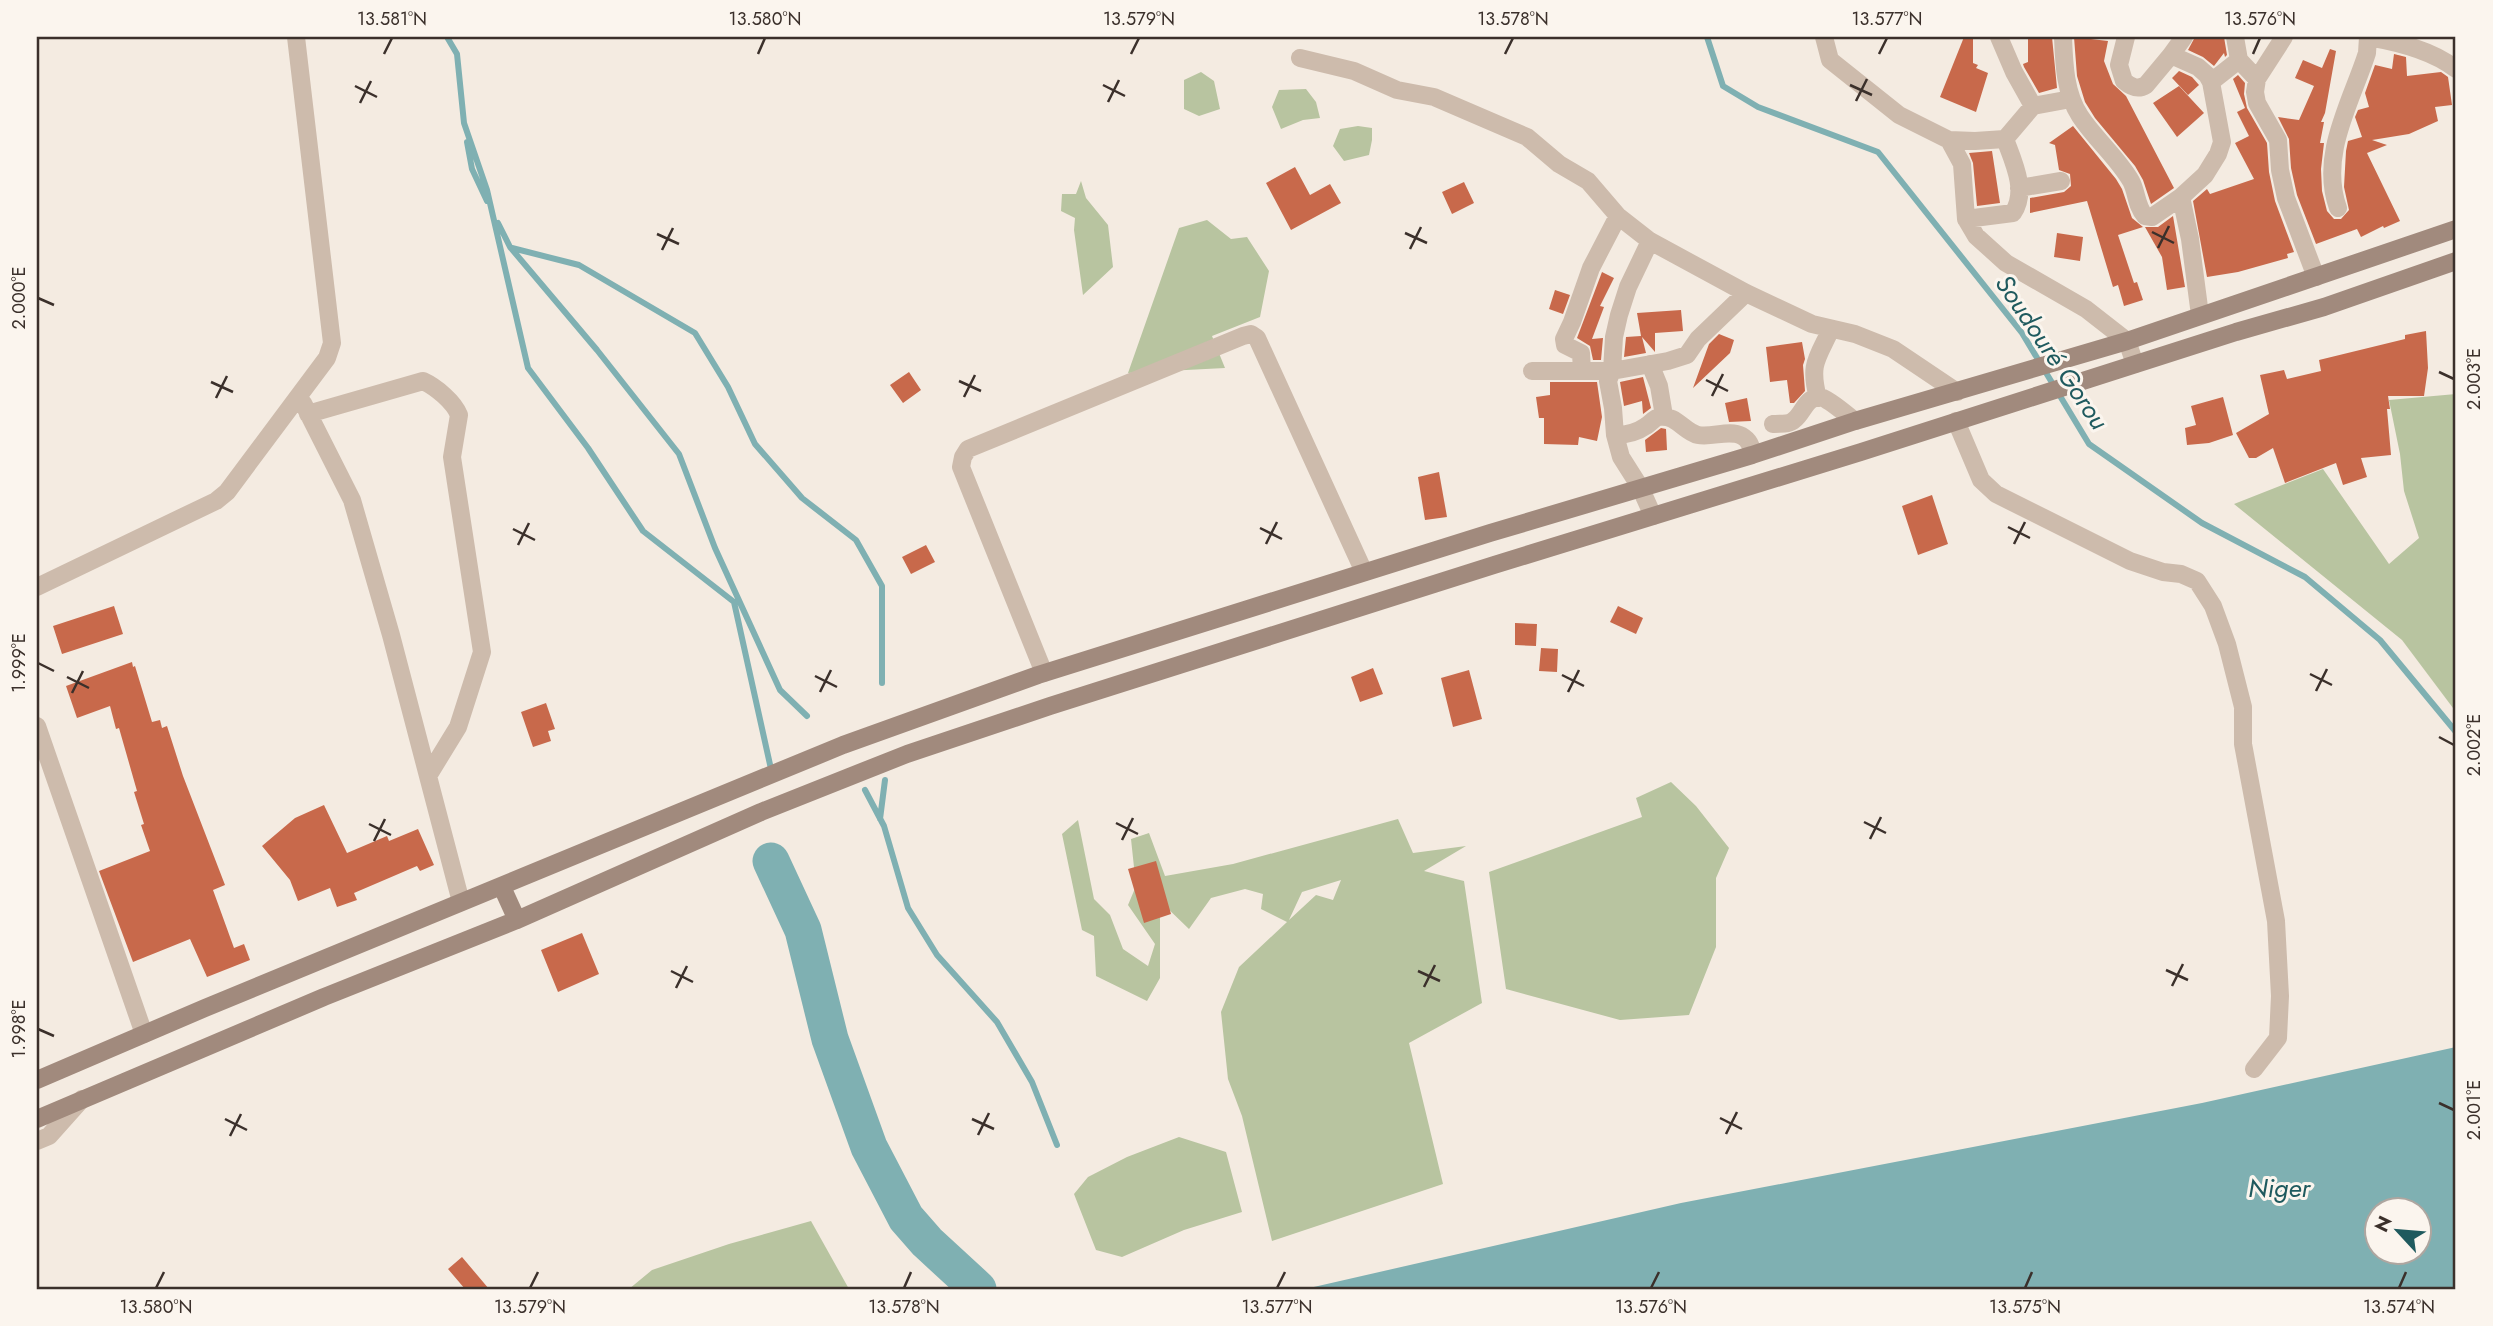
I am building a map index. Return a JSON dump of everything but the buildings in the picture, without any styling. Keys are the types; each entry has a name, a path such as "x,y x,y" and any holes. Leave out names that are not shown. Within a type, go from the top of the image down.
{"main road":[{"path":"37,1080 461,902 843,746 1041,674 1855,421 2127,341 2456,229"},
{"path":"37,1119 312,1002 517,920 761,812 907,754 1050,706 2093,377 2455,267"},
{"path":"1213,620 1222,652"},
{"path":"1041,674 1050,706"},
{"path":"502,887 517,920"}],"street":[{"path":"37,587 216,501 228,492 327,358 332,343 296,37"},
{"path":"1824,37 1830,60 1899,115 1949,140 2005,139 2033,106 2071,99"},
{"path":"1999,37 2033,106"},
{"path":"2063,37 2066,77 2071,99 2080,116 2132,183 2140,211 2145,216 2152,217 2181,198 2204,175 2218,154 2222,142 2211,82 2198,67 2171,55"},
{"path":"2126,37 2119,70 2124,81 2134,88 2146,85 2184,37"},
{"path":"2235,37 2239,60 2257,79"},
{"path":"2284,37 2257,79 2255,92 2278,140 2286,198 2316,277"},
{"path":"2338,208 2332,191 2334,148 2363,65 2368,37 2417,49 2447,62 2456,69"},
{"path":"1300,58 1354,71 1397,90 1434,97 1527,137 1559,164 1588,181 1618,216 1650,241 1746,293 1812,324 1855,334 1893,349 1961,391"},
{"path":"2211,82 2239,60"},
{"path":"1966,219 2013,213 2017,206 2019,175 2005,139"},
{"path":"1949,140 1962,164 1966,219 1976,236 2006,263 2086,309 2127,341 2135,364"},
{"path":"2019,188 2061,181"},
{"path":"2181,198 2190,239 2200,315"},
{"path":"1581,371 1581,352 1565,345 1564,339 1591,268 1618,216"},
{"path":"1650,241 1628,287 1619,315 1614,337 1612,371 1608,381 1615,435 1621,457 1640,487 1653,516"},
{"path":"1532,371 1612,371 1687,355 1698,339 1746,293"},
{"path":"1818,398 1812,377 1815,363 1831,329"},
{"path":"1041,674 961,467 962,457 968,449 1243,336 1251,334 1257,338 1364,572"},
{"path":"1650,364 1659,386 1664,416"},
{"path":"308,414 422,382 432,386 457,408 459,415 452,457 482,652 458,727 428,776"},
{"path":"299,395 352,500 461,902"},
{"path":"1773,424 1791,423 1805,404 1818,398 1825,399 1855,421"},
{"path":"1615,435 1636,432 1656,417 1664,416 1698,435 1742,436 1751,446 1752,455"},
{"path":"1956,421 1981,480 1996,494 2130,561 2163,572 2180,573 2197,581 2213,606 2227,644 2243,708 2243,744 2248,777 2276,921 2280,996 2278,1038 2254,1069"},
{"path":"37,726 144,1034"},
{"path":"37,1141 49,1136 82,1099"}],"green space":[{"path":"1201,72 1214,81 1220,109 1199,116 1184,109 1184,80"},
{"path":"1306,89 1316,102 1320,118 1303,120 1281,129 1272,107 1279,90"},
{"path":"1358,126 1372,128 1369,155 1344,161 1333,146 1340,129"},
{"path":"1081,181 1086,198 1108,225 1113,267 1083,295 1074,230 1075,218 1061,211 1062,194 1076,194"},
{"path":"1207,220 1231,239 1247,237 1269,271 1260,317 1212,336 1225,368 1128,373 1179,228"},
{"path":"2456,394 2456,712 2402,640 2234,504 2323,469 2389,564 2419,538 2404,491 2389,400"},
{"path":"1671,782 1696,806 1729,848 1716,878 1716,947 1689,1015 1620,1020 1506,989 1489,872 1642,817 1636,798"},
{"path":"1398,819 1413,853 1466,846 1424,871 1464,881 1482,1003 1409,1043 1443,1184 1272,1241 1242,1116 1228,1079 1221,1012 1239,967 1287,922 1261,909 1263,894 1245,889 1211,898 1189,929 1160,901 1160,978 1147,1001 1096,976 1094,936 1082,930 1062,834 1078,820 1094,899 1110,915 1123,949 1148,966 1155,944 1128,905 1136,886 1131,839 1149,833 1165,876 1233,864","holes":["1341,880 1333,900 1316,895 1289,920 1302,892"]},
{"path":"1179,1137 1226,1152 1242,1212 1184,1230 1122,1257 1096,1250 1074,1194 1088,1177 1127,1157"},
{"path":"811,1221 849,1289 629,1289 652,1270 729,1244"}],"water":[{"name":"Niger","path":"2456,1047 2456,1289 1305,1289 1681,1203 2202,1103"}],"waterway":[{"path":"447,37 457,54 464,123 487,190 528,368 588,448 643,531 734,602 771,769"},
{"name":"Soudouré Gorou","path":"1707,37 1723,86 1758,107 1878,152 2022,333 2089,444 2202,523 2305,577 2380,640 2456,732"},
{"path":"467,142 472,169 487,201"},
{"path":"498,223 510,247 597,350 679,454 715,548 780,690 807,716"},
{"path":"512,248 579,265 695,333 728,387 755,444 802,498 856,540 882,586 882,683"},
{"path":"880,819 885,780"},
{"path":"865,790 884,826 908,908 937,955 997,1022 1032,1082 1057,1145"},
{"path":"771,861 803,930 830,1039 869,1147 906,1218 927,1242 978,1289"}]}
